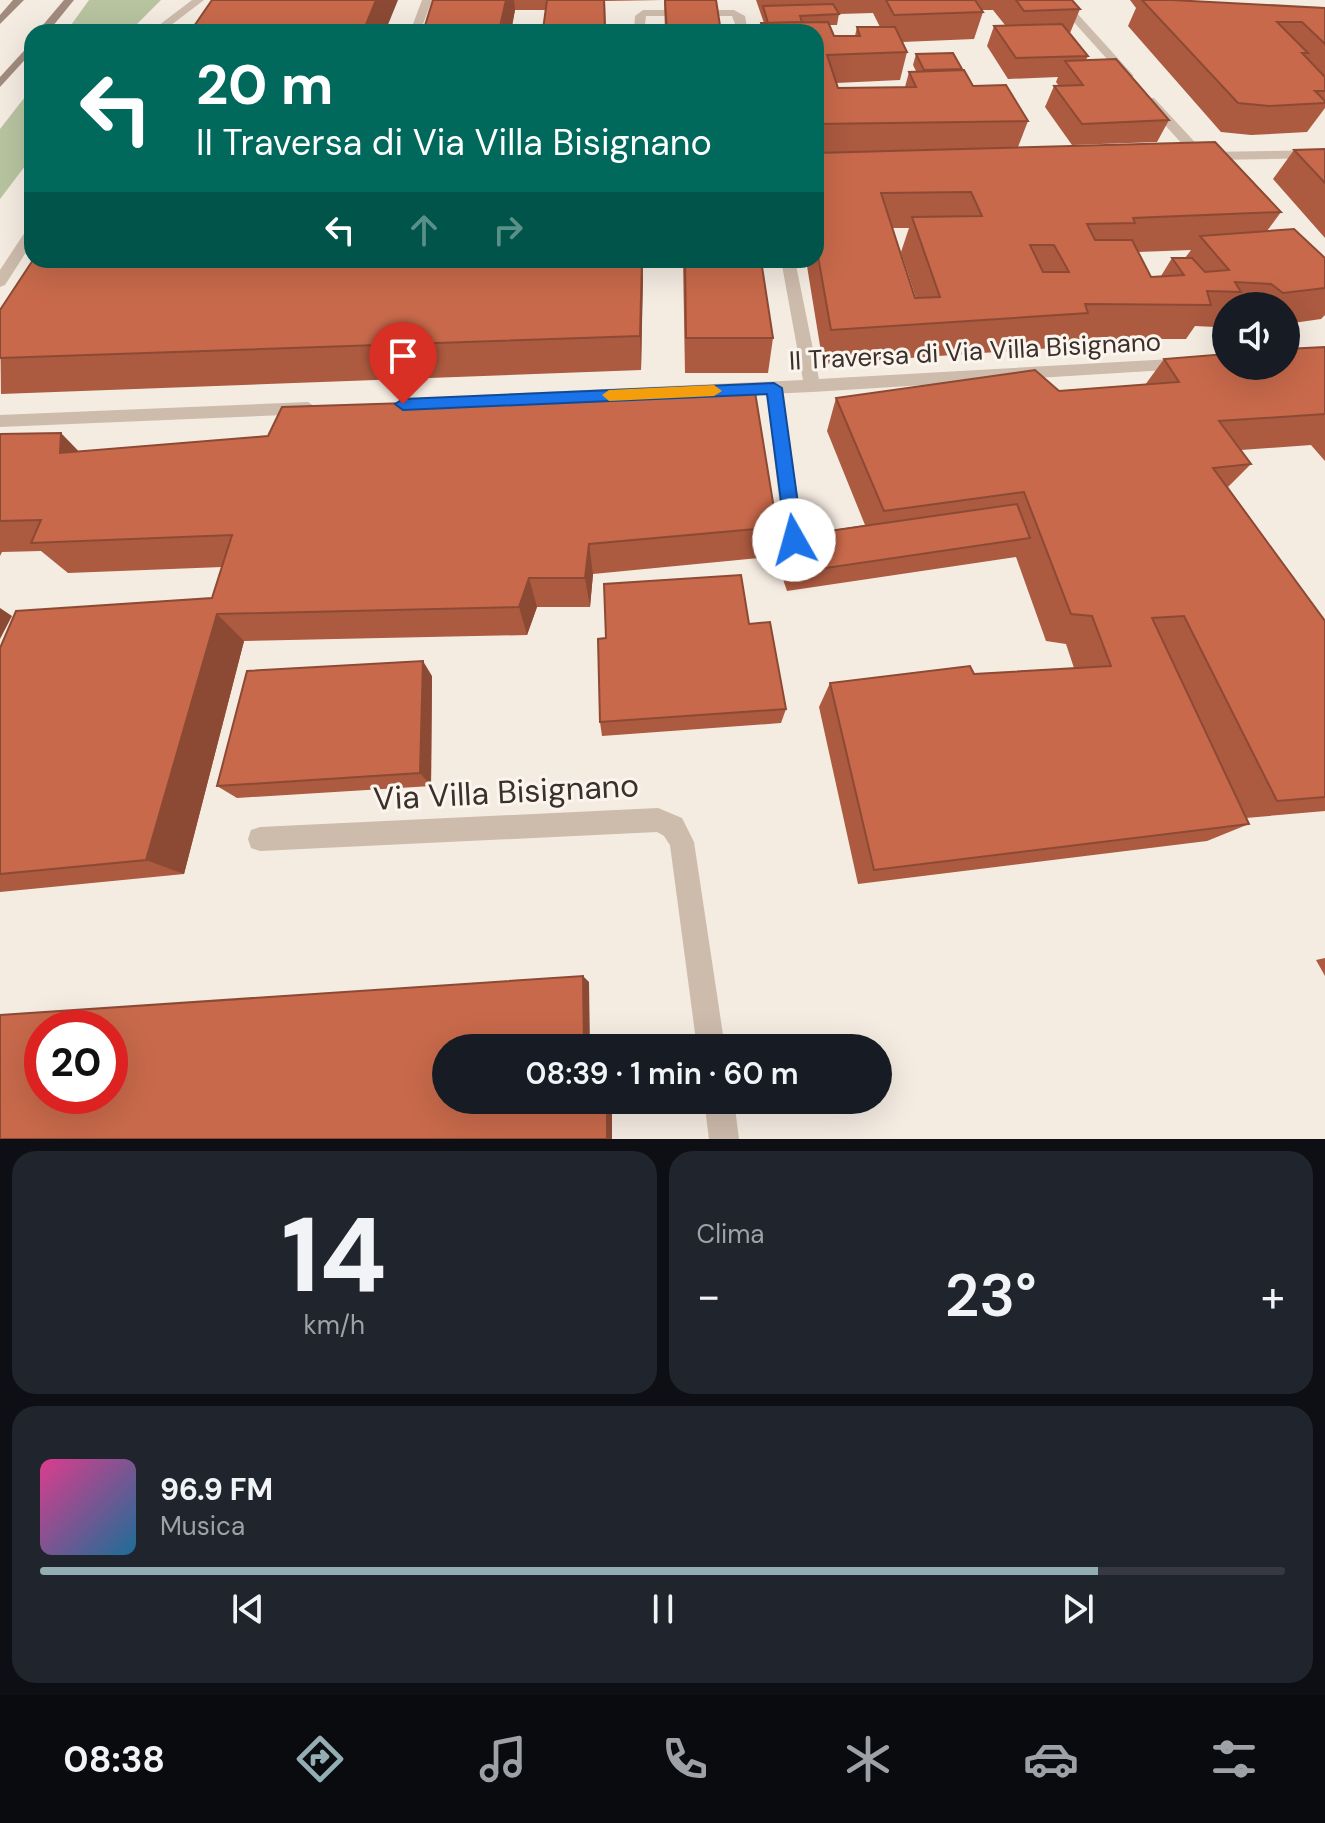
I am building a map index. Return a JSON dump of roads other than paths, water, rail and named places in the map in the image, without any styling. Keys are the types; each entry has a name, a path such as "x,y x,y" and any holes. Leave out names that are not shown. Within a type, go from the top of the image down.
{"main road":[{"path":"0,21 19,0"},
{"path":"49,24 69,0"},
{"path":"0,84 24,55"}],"street":[{"path":"166,24 199,0"},
{"path":"418,24 427,0"},
{"path":"1059,0 1211,168"},
{"path":"640,24 643,13 676,5 734,13 740,16 742,24"},
{"path":"1182,157 1325,154"},
{"path":"0,282 24,244"},
{"path":"790,268 812,386"},
{"name":"II Traversa di Via Villa Bisignano","path":"458,402 774,388 1212,363"},
{"name":"II Traversa di Via Villa Bisignano","path":"774,388 794,540"},
{"path":"0,421 332,407"},
{"name":"Via Villa Bisignano","path":"260,839 642,821 667,823 682,842 709,1034"},
{"path":"721,1114 724,1139"}]}
